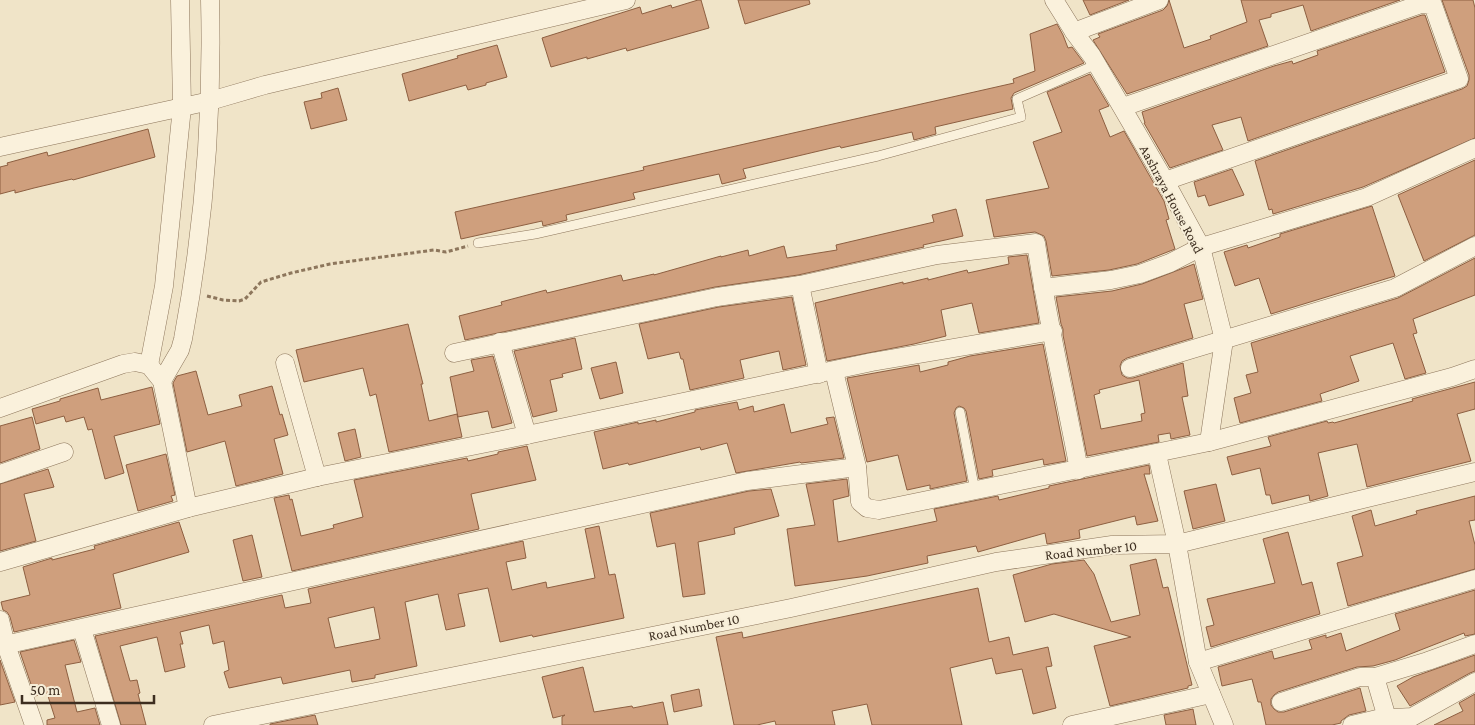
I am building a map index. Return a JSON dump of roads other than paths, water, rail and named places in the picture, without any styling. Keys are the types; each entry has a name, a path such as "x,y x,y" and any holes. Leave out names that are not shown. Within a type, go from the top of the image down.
{"street":[{"path":"149,365 164,286 182,106 180,0"},
{"path":"162,381 180,350 203,210 210,101 210,0"},
{"path":"0,147 210,101 265,85 626,0"},
{"name":"Aashraya House Road","path":"1054,0 1123,107 1201,247 1224,340 1209,442"},
{"path":"1074,32 1159,0"},
{"path":"1123,107 1421,4 1433,5 1459,79 1165,181"},
{"path":"1043,288 1112,280 1140,274 1170,263 1201,247 1367,197 1475,148"},
{"path":"454,353 717,297 800,285 938,255 1036,244 1079,470"},
{"path":"1130,368 1395,288 1475,246"},
{"path":"800,285 856,468 860,502 868,508 879,510 1209,442 1452,377 1475,369"},
{"path":"0,562 188,508 317,476 527,435 872,362 1053,331"},
{"path":"500,342 527,435"},
{"path":"0,408 123,364 135,362 149,365 162,381 188,508"},
{"path":"285,363 317,476"},
{"path":"0,474 64,452"},
{"path":"1157,454 1177,544 1198,662 1224,725"},
{"path":"3,646 746,481 856,468"},
{"name":"Road Number 10","path":"213,725 791,608 996,562 1112,545 1177,544 1475,472"},
{"path":"1198,662 1475,579"},
{"path":"0,620 3,646 34,725"},
{"path":"82,629 111,725"},
{"path":"1281,702 1360,677 1375,677 1475,644"},
{"path":"1375,677 1387,718"},
{"path":"1352,725 1377,719 1412,717 1475,682"},
{"path":"1072,725 1212,694"}],"lane":[{"path":"478,243 535,234 868,158 1021,117 1017,99 1097,64"},
{"path":"960,412 975,491"}]}
